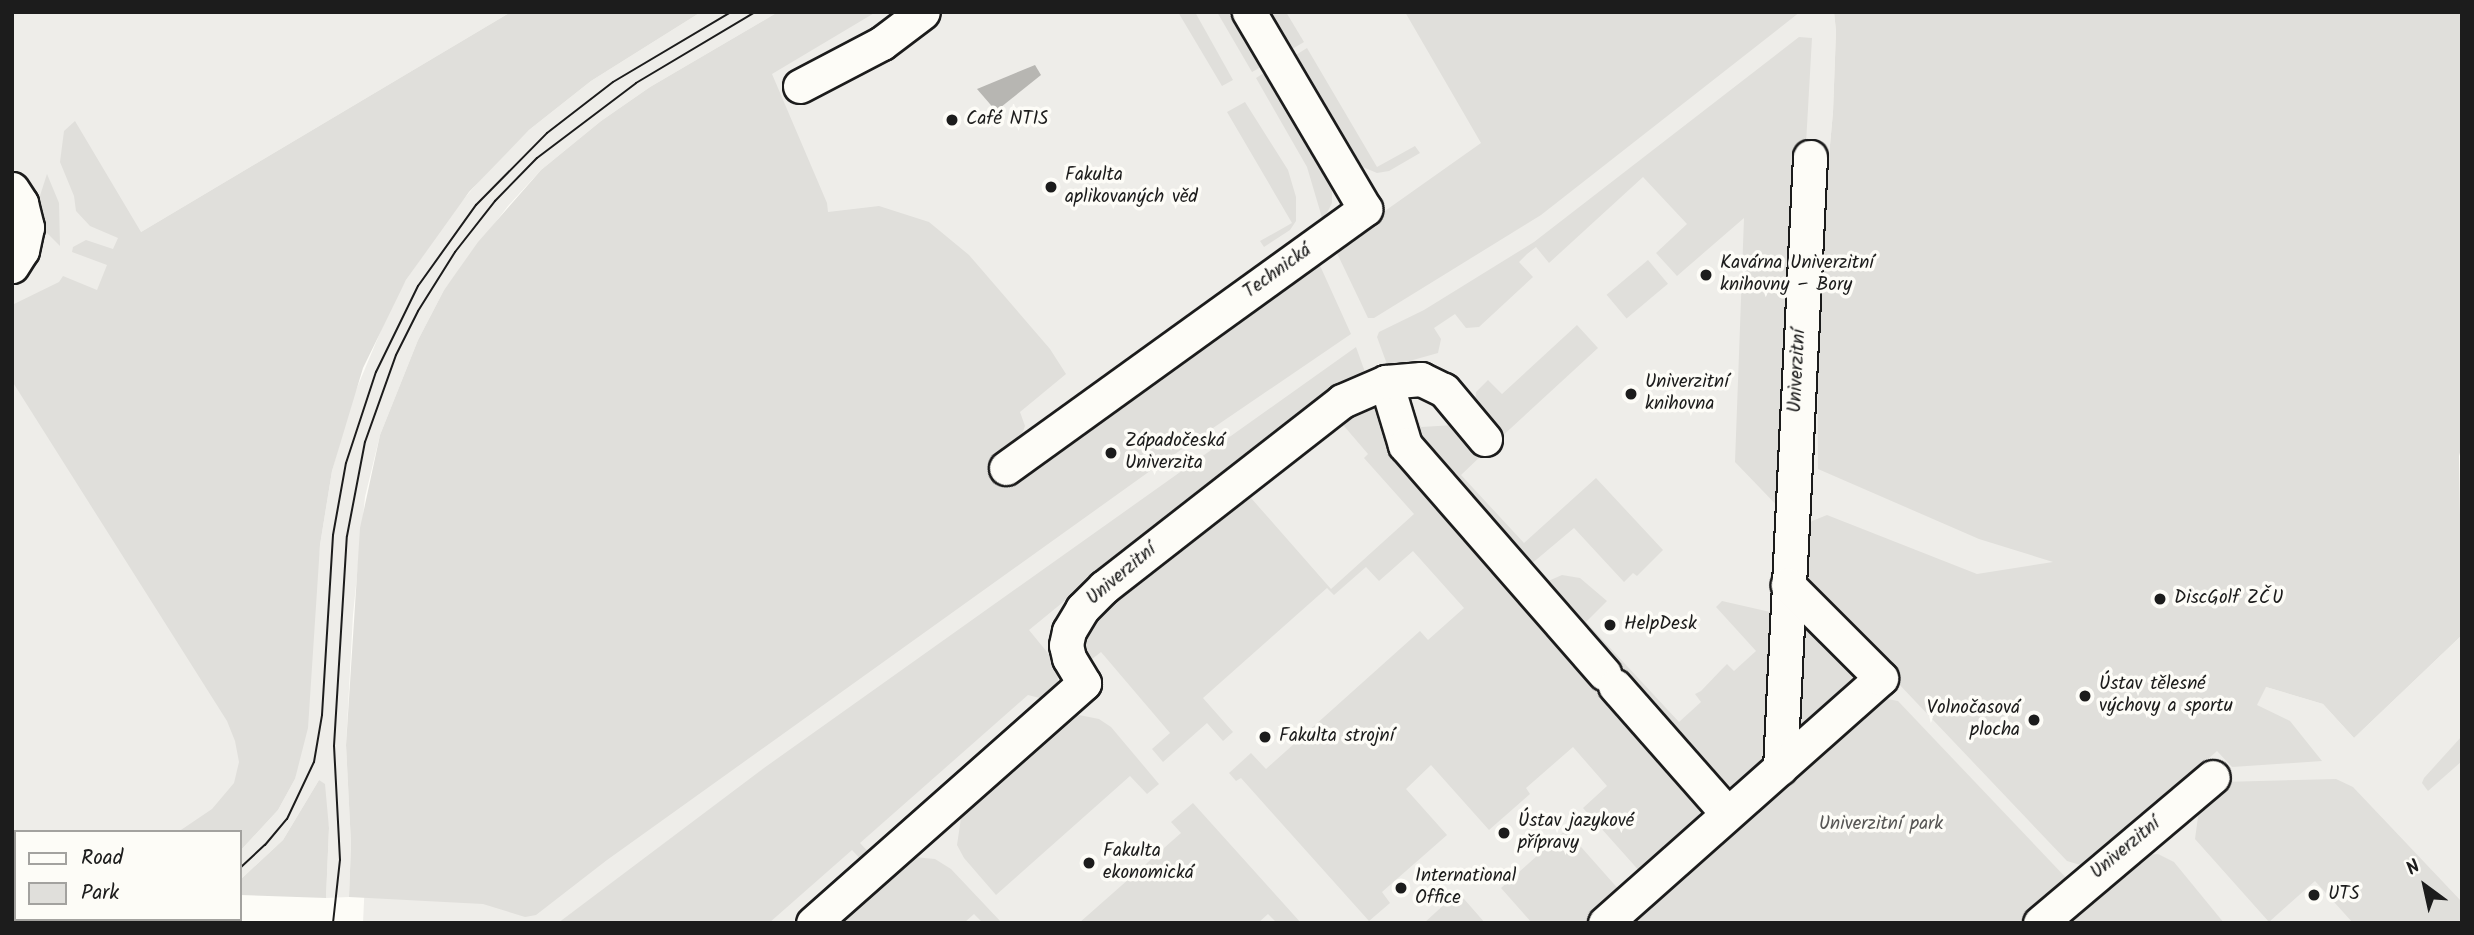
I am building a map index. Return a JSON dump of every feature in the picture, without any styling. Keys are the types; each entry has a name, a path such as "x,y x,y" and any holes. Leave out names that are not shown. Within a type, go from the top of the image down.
{"street":[{"path":"800,86 882,43 923,12"},
{"name":"Technická","path":"1006,468 1364,209 1249,12"},
{"name":"Univerzitní","path":"1780,768 1810,157"},
{"path":"12,189 21,203 27,226 22,250 12,266"},
{"name":"Univerzitní","path":"813,923 1084,683 1069,657 1066,645 1069,631 1082,609 1104,587 1342,401 1386,382 1421,379 1444,390 1485,439"},
{"path":"1386,382 1405,445 1727,813"},
{"path":"1605,923 1881,678 1788,586"},
{"name":"Univerzitní","path":"2040,923 2213,777"}],"shaded area":[{"path":"12,12 511,12 141,232 285,767 236,830 14,830 14,921 91,921 12,923"},
{"path":"701,12 778,12 650,87 601,121 541,170 508,206 444,290 418,340 380,435 365,497 353,615 346,745 351,844 349,897 326,898 329,828 319,780 283,840 242,878 242,849 278,810 295,779 320,545 332,471 351,402 390,309 406,280 456,208 492,166 529,130 591,81"},
{"name":"Západočeská Univerzita","path":"825,12 1834,12 1836,31 1833,112 1817,288 2055,563 2266,687 2323,704 2354,738 2462,635 2462,923 363,923 369,794 408,438"},
{"path":"1035,65 1041,75 996,111 977,89"}],"green space":[{"path":"511,12 701,12 591,81 529,130 469,192 406,280 363,368 332,471 320,545 308,728 295,779 278,810 242,849 242,830 181,830 212,809 234,783 239,762 235,741 227,721 12,381 12,305 59,282 63,276 97,290 107,265 72,252 73,247 86,240 113,249 118,238 90,226 76,211 74,196 60,162 64,131 75,121 141,232"},
{"path":"778,12 876,12 772,74 827,203 828,212 879,206 929,222 969,255 1050,349 1066,374 1020,412 1025,426 1019,442 1317,259 1351,334 1150,471 607,860 536,915 525,917 483,904 349,897 351,844 346,745 360,528 380,435 418,340 444,290 478,242 541,170 601,121 650,87"},
{"path":"1178,12 1195,12 1233,80 1222,86"},
{"path":"1217,12 1232,12 1263,66 1252,72"},
{"path":"1264,12 1286,12 1304,42 1287,52"},
{"path":"1405,12 1800,12 1541,215 1374,318 1368,318 1334,247 1481,143"},
{"path":"1834,12 2462,12 2462,445 2459,456 2462,635 2354,738 2323,704 2266,687 2257,705 2290,721 2322,761 2232,767 2217,751 2087,867 2067,861 1896,681 1898,678 1804,576 1806,528 1812,521 1827,515 1977,574 2053,562 1979,539 1818,469 1817,288 1833,112 1836,31"},
{"path":"1799,37 1812,38 1785,514 1735,462 1744,218 1677,276 1656,253 1687,224 1643,177 1549,263 1536,247 1527,254 1519,262 1533,277 1479,327 1466,328 1455,314 1434,328 1441,339 1438,353 1388,367 1377,337 1379,332 1424,310 1534,242"},
{"path":"1307,48 1377,167 1415,146 1420,153 1389,171 1377,173 1358,165 1291,58"},
{"path":"1267,71 1332,187 1332,203 1323,221 1307,167 1256,78"},
{"path":"1245,102 1288,170 1296,197 1296,221 1290,230 1264,247 1260,241 1292,223 1227,112"},
{"path":"47,174 59,203 60,246 43,229 37,205"},
{"path":"1648,260 1668,284 1627,318 1607,295"},
{"path":"1577,325 1598,348 1498,440 1475,403 1476,392 1488,380 1502,394"},
{"path":"1356,347 1365,372 1333,389 1194,495 1029,630 1056,663 1059,689 1048,700 1028,695 860,843 874,858 866,865 852,850 769,923 558,923 764,768"},
{"path":"1403,395 1411,401 1421,427 1455,425 1483,454 1461,475 1524,543 1596,478 1663,550 1637,576 1633,573 1624,582 1574,528 1530,565 1411,441"},
{"path":"1368,405 1381,411 1714,810 1642,874 1583,808 1607,786 1573,747 1526,788 1530,794 1489,830 1431,765 1406,789 1447,835 1382,892 1390,903 1369,921 1241,778 1236,781 1229,773 1251,753 1266,769 1420,631 1428,640 1464,608 1413,551 1379,581 1366,567 1334,595 1327,588 1203,698 1233,732 1223,741 1207,723 1163,762 1152,749 1170,733 1101,652 1082,667 1082,624 1244,490 1331,589 1414,514 1364,458 1368,454 1338,419"},
{"path":"1562,575 1580,578 1607,601 1586,622 1679,722 1701,702 1695,694 1727,664 1734,671 1756,651 1716,607 1722,601 1779,614 1771,759 1727,798 1546,582"},
{"path":"1794,611 1860,679 1790,741"},
{"name":"Univerzitní park","path":"1877,697 1898,701 2070,882 2023,923 1623,923"},
{"path":"1079,715 1099,719 1111,727 1159,784 1147,794 1130,776 996,895 964,858 957,845 961,818"},
{"path":"2462,736 2462,761 2428,791 2422,783 2424,778"},
{"path":"2336,779 2353,787 2462,902 2462,923 2353,923 2315,881 2269,922 2195,839 2200,802 2221,782"},
{"path":"319,780 325,784 329,828 326,898 242,895 242,878 283,840"},
{"path":"1193,803 1301,923 1277,923 1268,914 1258,923 1079,923 1181,833 1171,822"},
{"path":"1566,830 1621,892 1588,923 1532,923 1501,888"},
{"path":"2158,854 2174,862 2224,923 2059,923 2135,856"},
{"path":"914,857 935,859 951,869 1002,923 983,923 974,914 964,923 832,923 897,865"},
{"path":"1458,892 1485,923 1424,923"}],"tram line":[{"path":"242,866 287,819 314,762 322,715 333,535 346,463 376,372 418,286 476,205 547,133 613,82 731,12"},
{"path":"333,923 340,860 334,746 347,536 365,442 396,355 418,311 455,252 495,201 537,158 636,83 755,12"}],"place":[{"name":"Café NTIS","path":"952,120"},
{"name":"Fakulta aplikovaných věd","path":"1051,187"},
{"name":"Kavárna Univerzitní knihovny – Bory","path":"1706,275"},
{"name":"Univerzitní knihovna","path":"1631,394"},
{"name":"Západočeská Univerzita","path":"1111,453"},
{"name":"DiscGolf ZČU","path":"2160,599"},
{"name":"HelpDesk","path":"1610,625"},
{"name":"Ústav tělesné výchovy a sportu","path":"2085,696"},
{"name":"Volnočasová plocha","path":"2034,720"},
{"name":"Fakulta strojní","path":"1265,737"},
{"name":"Ústav jazykové přípravy","path":"1504,833"},
{"name":"Fakulta ekonomická","path":"1089,863"},
{"name":"International Office","path":"1401,888"},
{"name":"UTS","path":"2314,895"}]}
